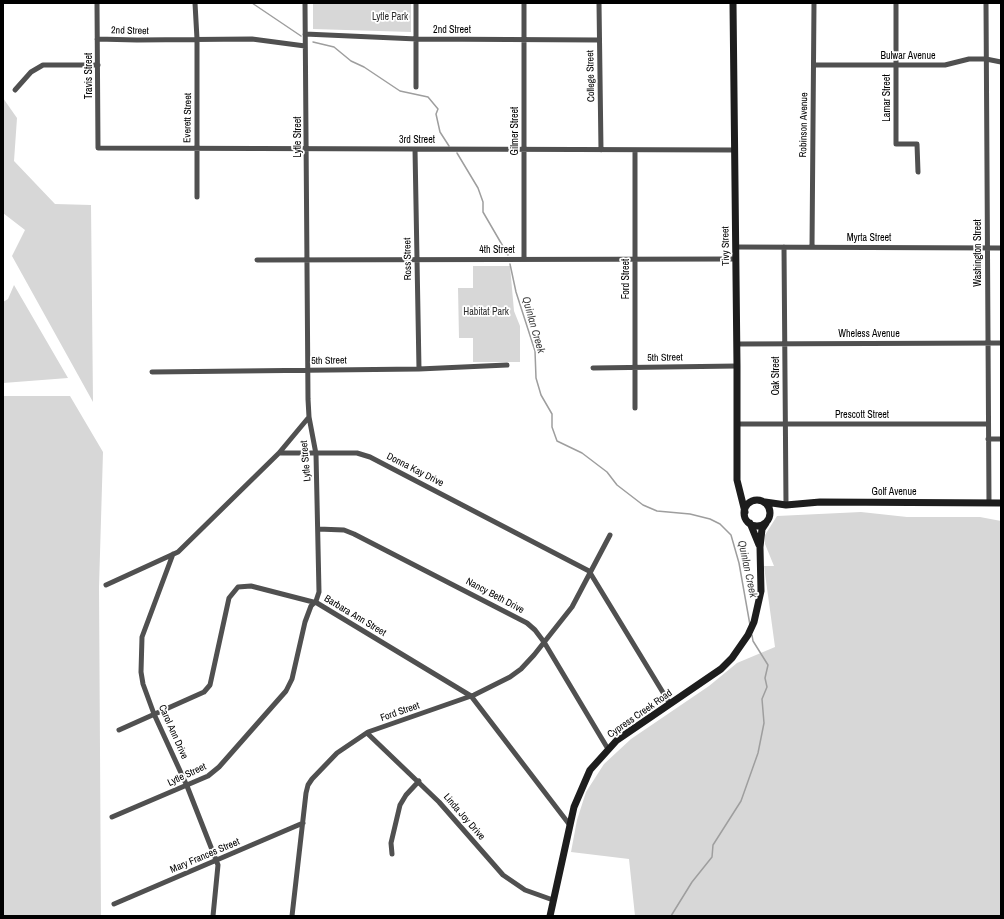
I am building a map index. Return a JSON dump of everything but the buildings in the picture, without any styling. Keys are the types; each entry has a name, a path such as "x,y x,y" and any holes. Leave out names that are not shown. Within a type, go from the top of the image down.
{"main road":[{"name":"Tivy Street","path":"733,3 737,470 744,512"},
{"path":"739,488 755,500 765,502 770,509 770,515 766,523 757,526 747,520 744,512 748,504 755,500"},
{"name":"Golf Avenue","path":"765,502 786,505 820,502 1001,503"},
{"name":"Golf Avenue","path":"770,515 786,505"},
{"name":"Cypress Creek Road","path":"750,523 760,547"},
{"name":"Cypress Creek Road","path":"550,916 569,824 574,807 586,779 598,760 608,748 628,732 721,670 732,658 748,635 758,607 762,580 760,547 762,529 766,523"}],"street":[{"name":"Travis Street","path":"97,3 98,148"},
{"name":"Everett Street","path":"195,3 197,39 197,197"},
{"name":"Lytle Street","path":"112,817 187,786 208,776 219,767 286,691 292,679 311,606 315,603 319,592 316,454 309,417 305,3"},
{"path":"416,3 416,87"},
{"name":"Gilmer Street","path":"524,3 524,259"},
{"name":"College Street","path":"598,3 601,150"},
{"name":"Robinson Avenue","path":"812,247 814,3"},
{"name":"Lamar Street","path":"896,3 896,144 917,144 918,172"},
{"name":"Washington Street","path":"986,3 989,503"},
{"name":"2nd Street","path":"305,34 417,39 524,38 599,40"},
{"name":"2nd Street","path":"97,39 252,39 305,46"},
{"name":"Bulwar Avenue","path":"814,65 945,65 969,59 986,59 1001,62"},
{"path":"15,90 31,72 43,65 98,65"},
{"name":"3rd Street","path":"98,148 735,150"},
{"name":"Ross Street","path":"415,149 419,369"},
{"name":"Ford Street","path":"635,150 635,408"},
{"name":"Myrta Street","path":"736,247 1001,248"},
{"name":"Oak Street","path":"784,247 786,505"},
{"name":"4th Street","path":"257,260 635,258 736,259"},
{"name":"Wheless Avenue","path":"737,344 1001,343"},
{"name":"5th Street","path":"152,372 419,369 507,365"},
{"name":"5th Street","path":"593,368 737,366"},
{"path":"106,586 178,552 279,453 309,417"},
{"name":"Prescott Street","path":"737,424 988,424"},
{"path":"988,439 1001,439"},
{"name":"Donna Kay Drive","path":"279,453 357,453 370,457 584,567 591,572 670,704"},
{"name":"Nancy Beth Drive","path":"318,529 344,530 354,534 527,623 535,630 544,642 608,748"},
{"name":"Ford Street","path":"292,916 308,785 312,779 337,753 367,733 471,696 515,673 530,659 572,607 610,535"},
{"name":"Carol Ann Drive","path":"173,554 142,637 141,672 154,714 187,786 217,860 218,873 213,916"},
{"name":"Barbara Ann Street","path":"119,730 204,692 210,685 229,598 238,587 251,586 315,603 471,696 569,824"},
{"name":"Linda Joy Drive","path":"367,733 419,781 503,875 525,890 553,900"},
{"path":"392,854 391,843 400,805 406,795 419,781"},
{"name":"Mary Frances Street","path":"114,904 303,823"}],"green space":[{"name":"Lytle Park","path":"313,3 411,3 411,32 313,29"},
{"path":"3,98 17,118 14,161 55,204 91,205 93,402 12,256 25,230 3,213"},
{"name":"Habitat Park","path":"473,266 510,266 514,311 520,326 520,362 473,362 473,338 459,338 458,288 473,288"},
{"path":"14,285 68,378 3,383 3,302 8,299"},
{"path":"3,396 70,396 103,452 99,587 101,916 3,916"},
{"path":"861,512 907,517 980,517 1001,521 1001,916 635,916 629,859 571,852 577,820 586,792 604,764 631,739 709,686 737,663 775,647 764,566 774,566 765,544 765,535 777,516"}],"waterway":[{"name":"Quinlan Creek","path":"252,3 301,36"},
{"name":"Quinlan Creek","path":"313,42 334,47 351,61 364,67 400,91 428,97 438,109 436,114 440,132 449,146"},
{"name":"Quinlan Creek","path":"457,153 478,188 483,202 483,212 508,255"},
{"name":"Quinlan Creek","path":"510,264 516,292 535,351 536,378 541,395 552,414 552,427 557,441 582,453 607,472 617,485 643,505 657,511 690,514 710,519 720,524 731,535 739,563 750,625"},
{"name":"Quinlan Creek","path":"671,916 692,882 712,857 713,845 741,801 758,753 764,723 762,699 767,687 765,678 768,665 753,641 752,635"}]}
